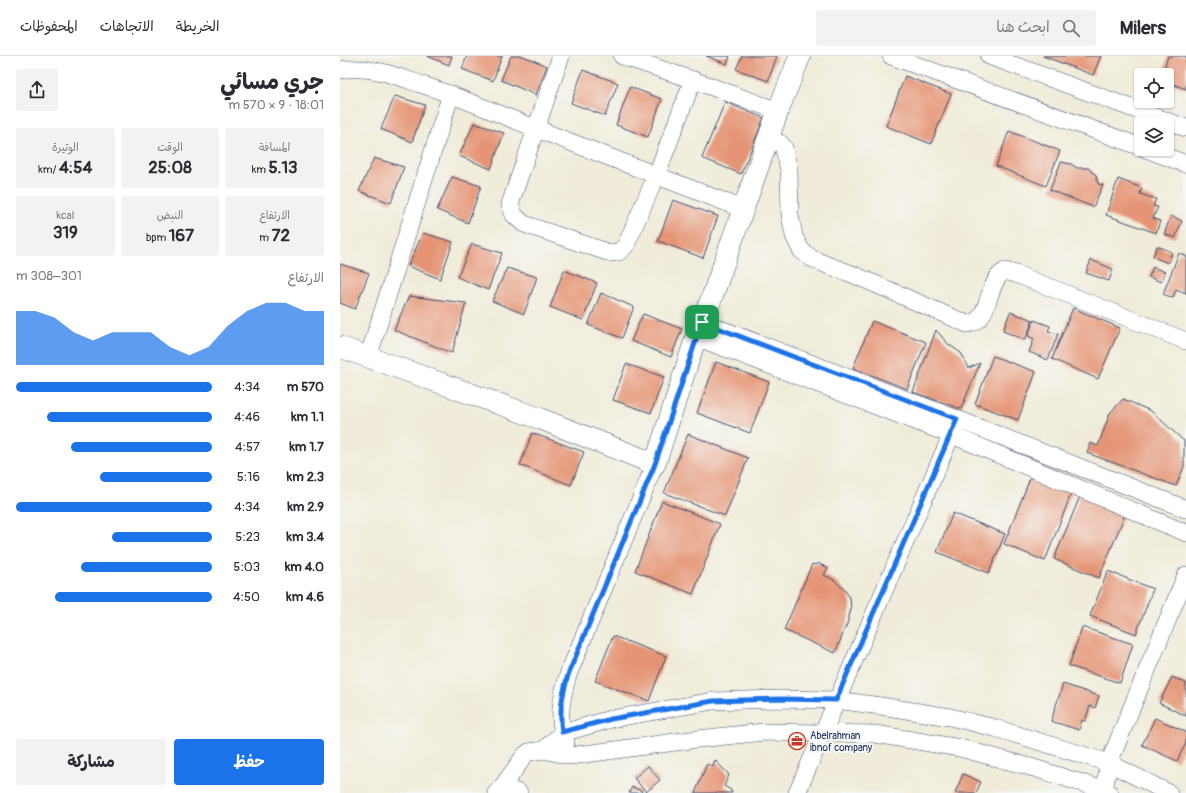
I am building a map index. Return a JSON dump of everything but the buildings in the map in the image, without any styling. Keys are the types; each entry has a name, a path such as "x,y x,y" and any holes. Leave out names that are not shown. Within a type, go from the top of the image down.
{"street":[{"path":"561,56 510,204 514,215 524,224 610,253 619,252 626,245 656,176 693,80"},
{"path":"622,56 778,111"},
{"path":"570,756 560,721 561,698 568,675 655,464 699,329 712,298 767,138 800,56"},
{"path":"891,56 1134,144"},
{"path":"989,56 1186,128"},
{"path":"340,70 350,68 368,69 451,94 743,209"},
{"path":"368,358 451,94"},
{"path":"767,138 780,143 784,148 789,170 790,215 794,236 801,250 811,258 852,274 967,324 975,323 982,316 998,277 1005,271 1186,341"},
{"path":"1165,156 1186,164"},
{"path":"699,329 954,427 1186,509"},
{"path":"340,348 541,419 655,464"},
{"path":"954,427 1186,533"},
{"path":"797,793 954,427"},
{"path":"519,793 499,790 525,755 529,752 544,750 570,756 764,732 875,734 960,748 1034,768 1107,791 1110,763 1186,575"},
{"path":"544,750 562,732 611,719 713,701 780,699 836,700 950,717 995,728 1110,763 1169,793"}],"place":[{"name":"Abelrahman ibnof company","path":"797,741"}],"route":[{"path":"702,322 957,419 952,435 836,700 780,699 713,701 611,719 562,732 560,721 561,698 568,675 655,464 702,322"}]}
